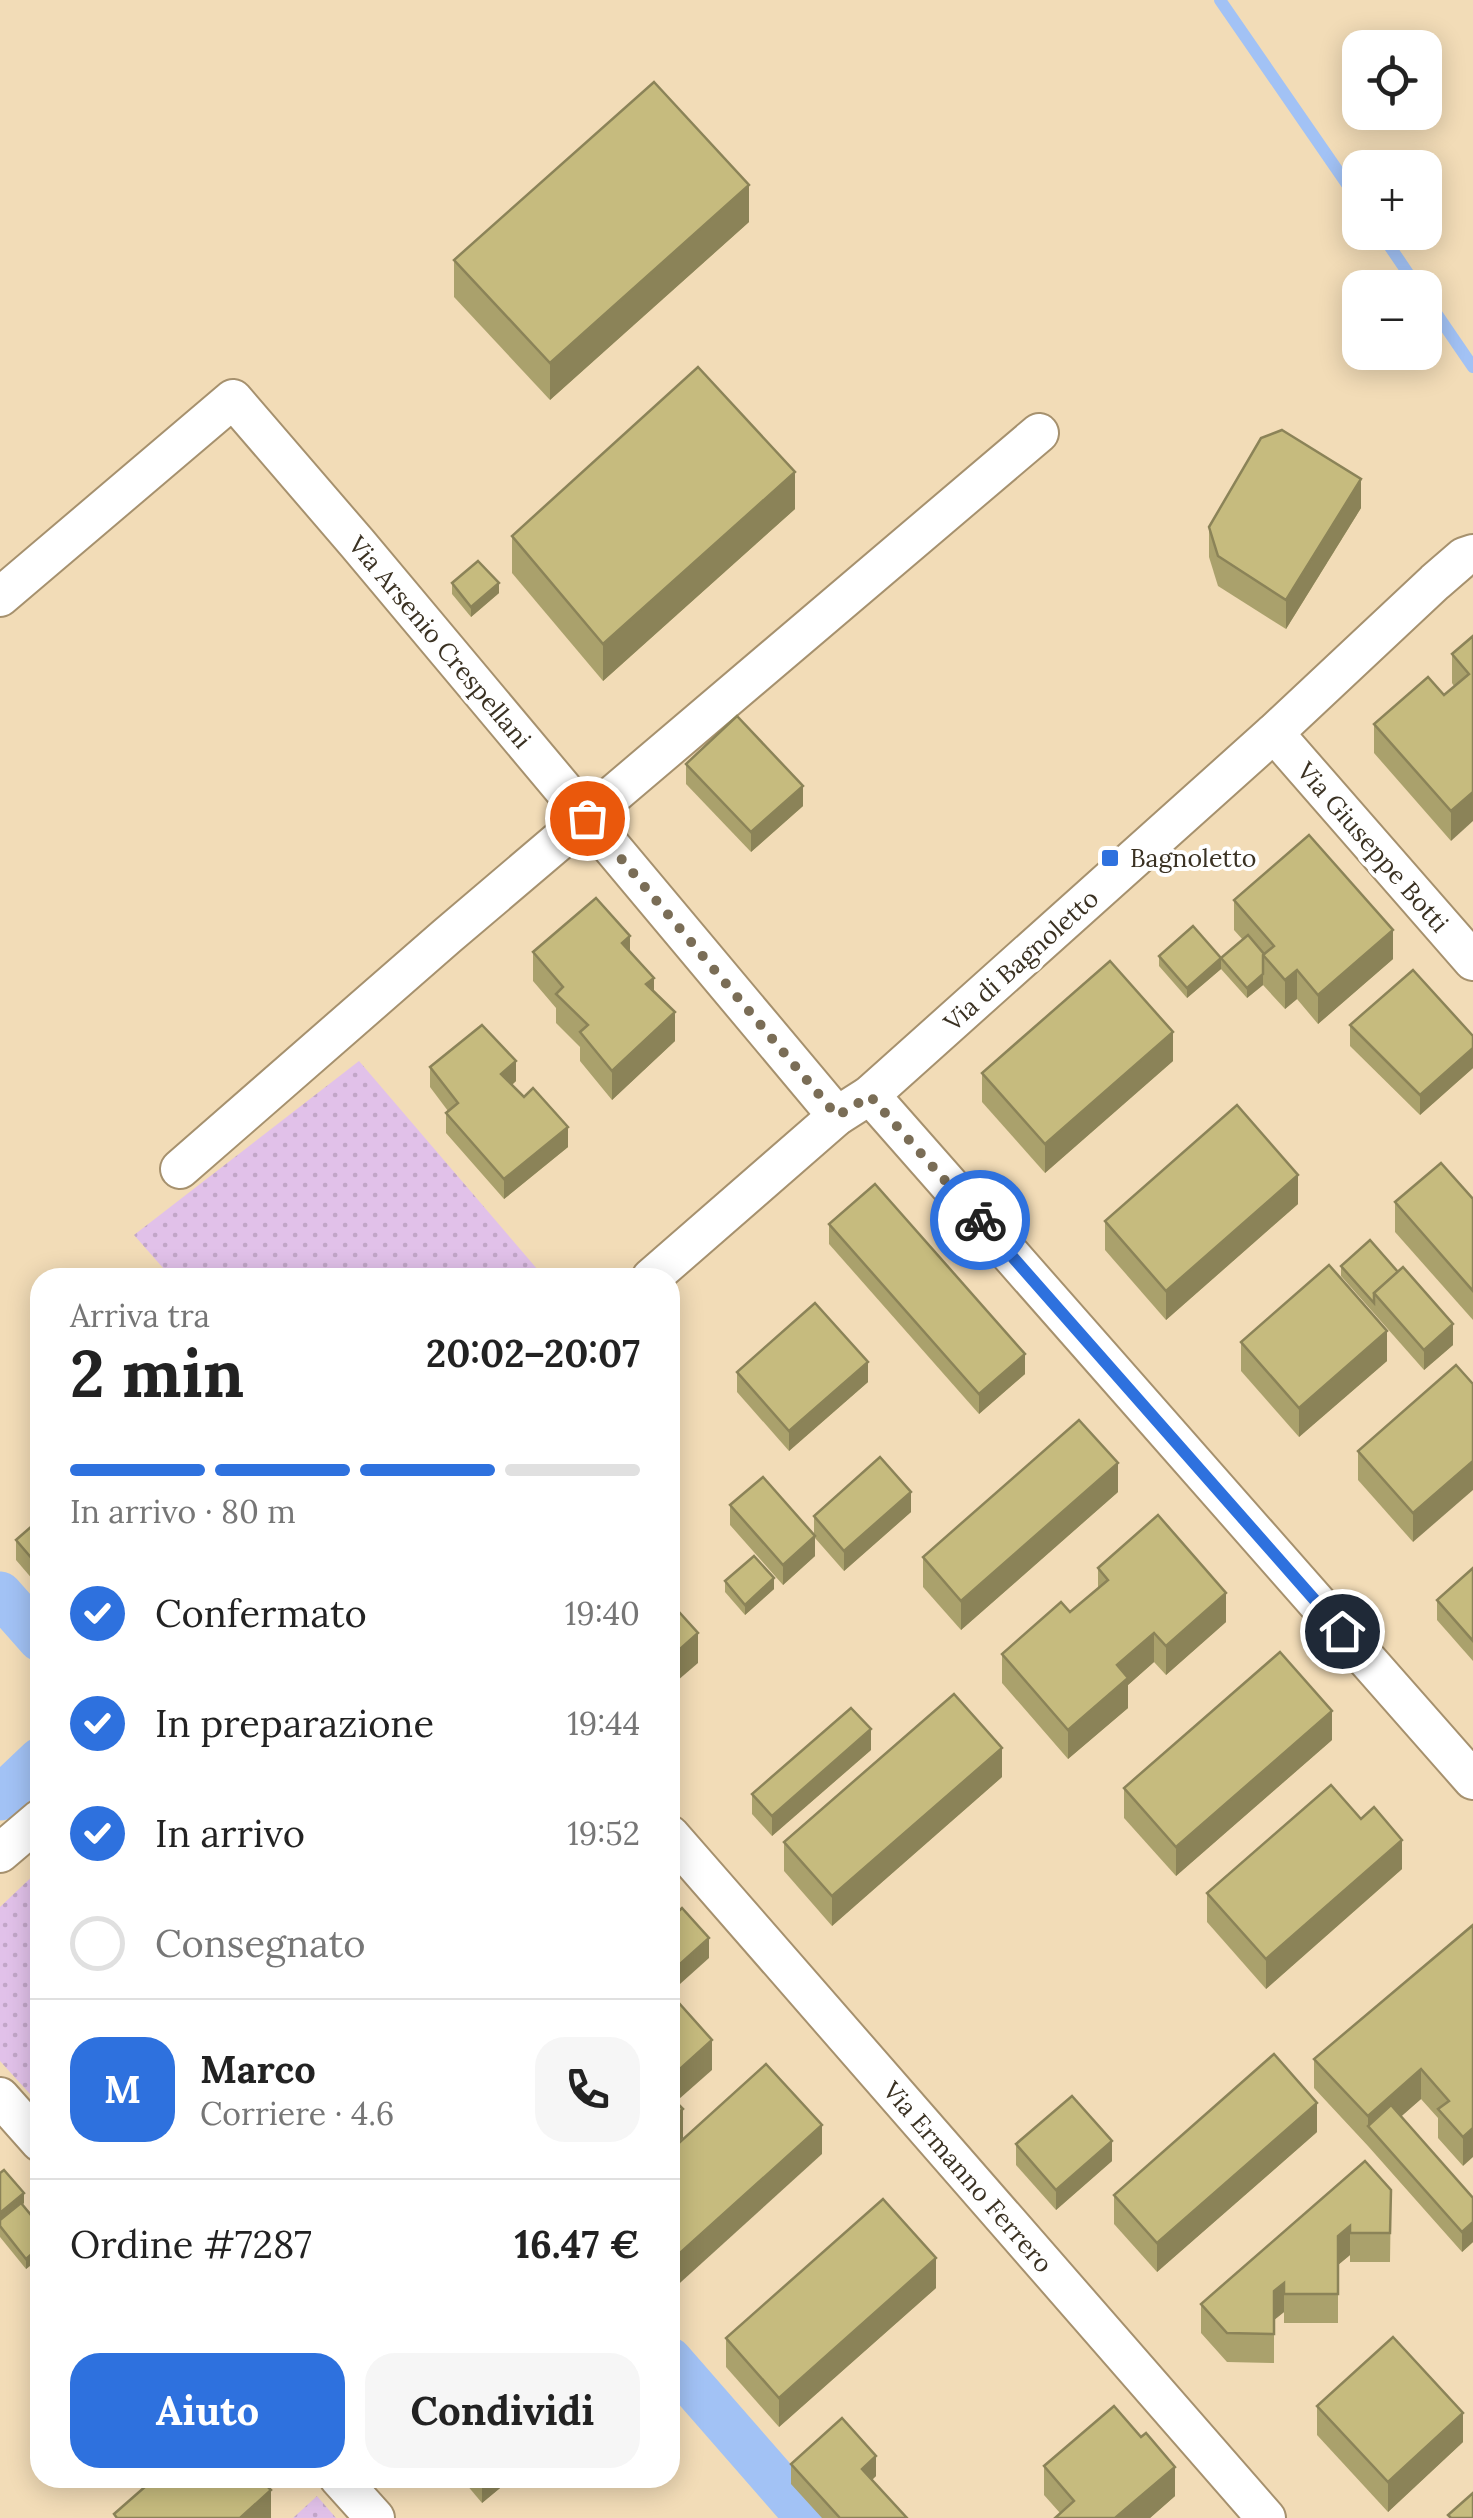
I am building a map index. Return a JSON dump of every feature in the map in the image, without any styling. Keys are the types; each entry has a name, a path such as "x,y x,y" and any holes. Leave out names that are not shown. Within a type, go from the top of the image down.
{"street":[{"name":"Via Arsenio Crespellani","path":"0,597 233,400 837,1116"},
{"path":"180,1169 447,936 1039,433"},
{"name":"Via di Bagnoletto","path":"662,1268 837,1116 870,1096 1464,556 1473,554"},
{"name":"Via Giuseppe Botti","path":"1274,732 1473,961"},
{"path":"870,1096 1473,1780"},
{"path":"0,1853 30,1828"},
{"name":"Via Ermanno Ferrero","path":"680,1846 1266,2518"},
{"path":"0,2097 30,2131"},
{"path":"348,2488 375,2518"}],"shaded area":[{"path":"359,1061 536,1268 163,1268 134,1235"},
{"path":"30,1878 30,2094 0,2061 0,1907"},
{"path":"317,2496 336,2518 293,2518"}],"building":[{"path":"654,82 749,185 550,363 454,260"},
{"path":"698,367 795,472 603,644 512,536"},
{"path":"1282,430 1361,479 1286,600 1218,556 1209,527 1261,438"},
{"path":"478,561 499,583 471,607 452,583"},
{"path":"1473,636 1473,792 1451,811 1374,724 1428,677 1444,695 1469,674 1452,654"},
{"path":"737,716 803,786 751,832 686,764"},
{"path":"1309,835 1393,930 1318,995 1297,970 1285,980 1263,955 1274,946 1234,900"},
{"path":"596,898 630,936 622,943 654,978 646,984 675,1012 612,1071 580,1032 588,1025 556,994 563,987 533,952"},
{"path":"1193,926 1221,958 1187,988 1159,956"},
{"path":"1248,935 1264,954 1263,974 1247,988 1221,958"},
{"path":"1110,961 1173,1032 1045,1144 982,1073"},
{"path":"1413,970 1473,1036 1473,1048 1420,1095 1350,1025"},
{"path":"482,1025 516,1061 501,1074 524,1097 533,1088 568,1127 504,1179 446,1113 458,1103 430,1067"},
{"path":"1237,1105 1298,1175 1166,1291 1105,1221"},
{"path":"1441,1163 1473,1199 1473,1291 1395,1202"},
{"path":"875,1184 1025,1354 979,1394 829,1224"},
{"path":"1370,1240 1398,1272 1374,1293 1374,1303 1341,1266"},
{"path":"1329,1265 1387,1331 1299,1408 1241,1342"},
{"path":"1403,1267 1453,1324 1424,1350 1374,1293"},
{"path":"815,1303 868,1362 789,1431 737,1372"},
{"path":"1456,1365 1473,1384 1473,1461 1413,1513 1358,1451"},
{"path":"1079,1420 1118,1463 961,1601 923,1557"},
{"path":"880,1457 911,1492 844,1551 814,1516"},
{"path":"763,1477 815,1536 783,1565 730,1505"},
{"path":"1158,1515 1226,1593 1166,1646 1154,1633 1117,1665 1128,1678 1068,1730 1002,1654 1061,1602 1070,1612 1108,1580 1098,1568"},
{"path":"30,1528 30,1556 16,1540"},
{"path":"754,1556 774,1578 745,1605 725,1581"},
{"path":"1473,1568 1473,1641 1437,1600"},
{"path":"680,1613 698,1633 680,1649"},
{"path":"1280,1652 1332,1711 1176,1847 1124,1788"},
{"path":"954,1694 1002,1748 832,1896 784,1842"},
{"path":"851,1708 871,1729 772,1816 752,1794"},
{"path":"1331,1785 1361,1819 1374,1807 1402,1840 1266,1959 1207,1893"},
{"path":"680,1910 709,1938 680,1964"},
{"path":"1473,1925 1473,2128 1463,2137 1438,2109 1449,2101 1421,2069 1368,2116 1314,2059"},
{"path":"680,2004 712,2040 680,2069"},
{"path":"1274,2054 1317,2103 1157,2243 1114,2195"},
{"path":"766,2064 822,2125 680,2253 680,2142"},
{"path":"1072,2096 1112,2141 1056,2190 1016,2144"},
{"path":"1391,2105 1473,2198 1473,2222 1462,2232 1368,2126"},
{"path":"1365,2161 1391,2190 1390,2233 1350,2233 1350,2226 1338,2236 1338,2294 1284,2294 1284,2283 1274,2291 1274,2334 1227,2333 1201,2304"},
{"path":"4,2170 24,2193 0,2213 0,2173"},
{"path":"883,2199 936,2258 779,2398 726,2338"},
{"path":"21,2203 30,2214 30,2256 26,2259 0,2226 0,2220"},
{"path":"1393,2337 1463,2413 1388,2482 1317,2406"},
{"path":"1114,2406 1141,2437 1146,2433 1175,2467 1115,2518 1055,2518 1074,2501 1044,2466"},
{"path":"842,2418 876,2456 862,2469 907,2518 840,2518 791,2464"},
{"path":"144,2488 271,2490 240,2518 117,2518 114,2514"},
{"path":"1473,2493 1473,2518 1448,2515"}],"waterway":[{"path":"1220,0 1342,177"},
{"path":"1392,250 1406,270"},
{"path":"1442,322 1473,367"},
{"path":"0,1594 30,1628"},
{"path":"0,1798 30,1770"},
{"path":"680,2371 808,2518"}],"way so far":[{"path":"587,818 837,1116 870,1096 980,1220"}],"place":[{"name":"Bagnoletto","path":"1110,858"}],"route":[{"path":"980,1220 1342,1631"}]}
